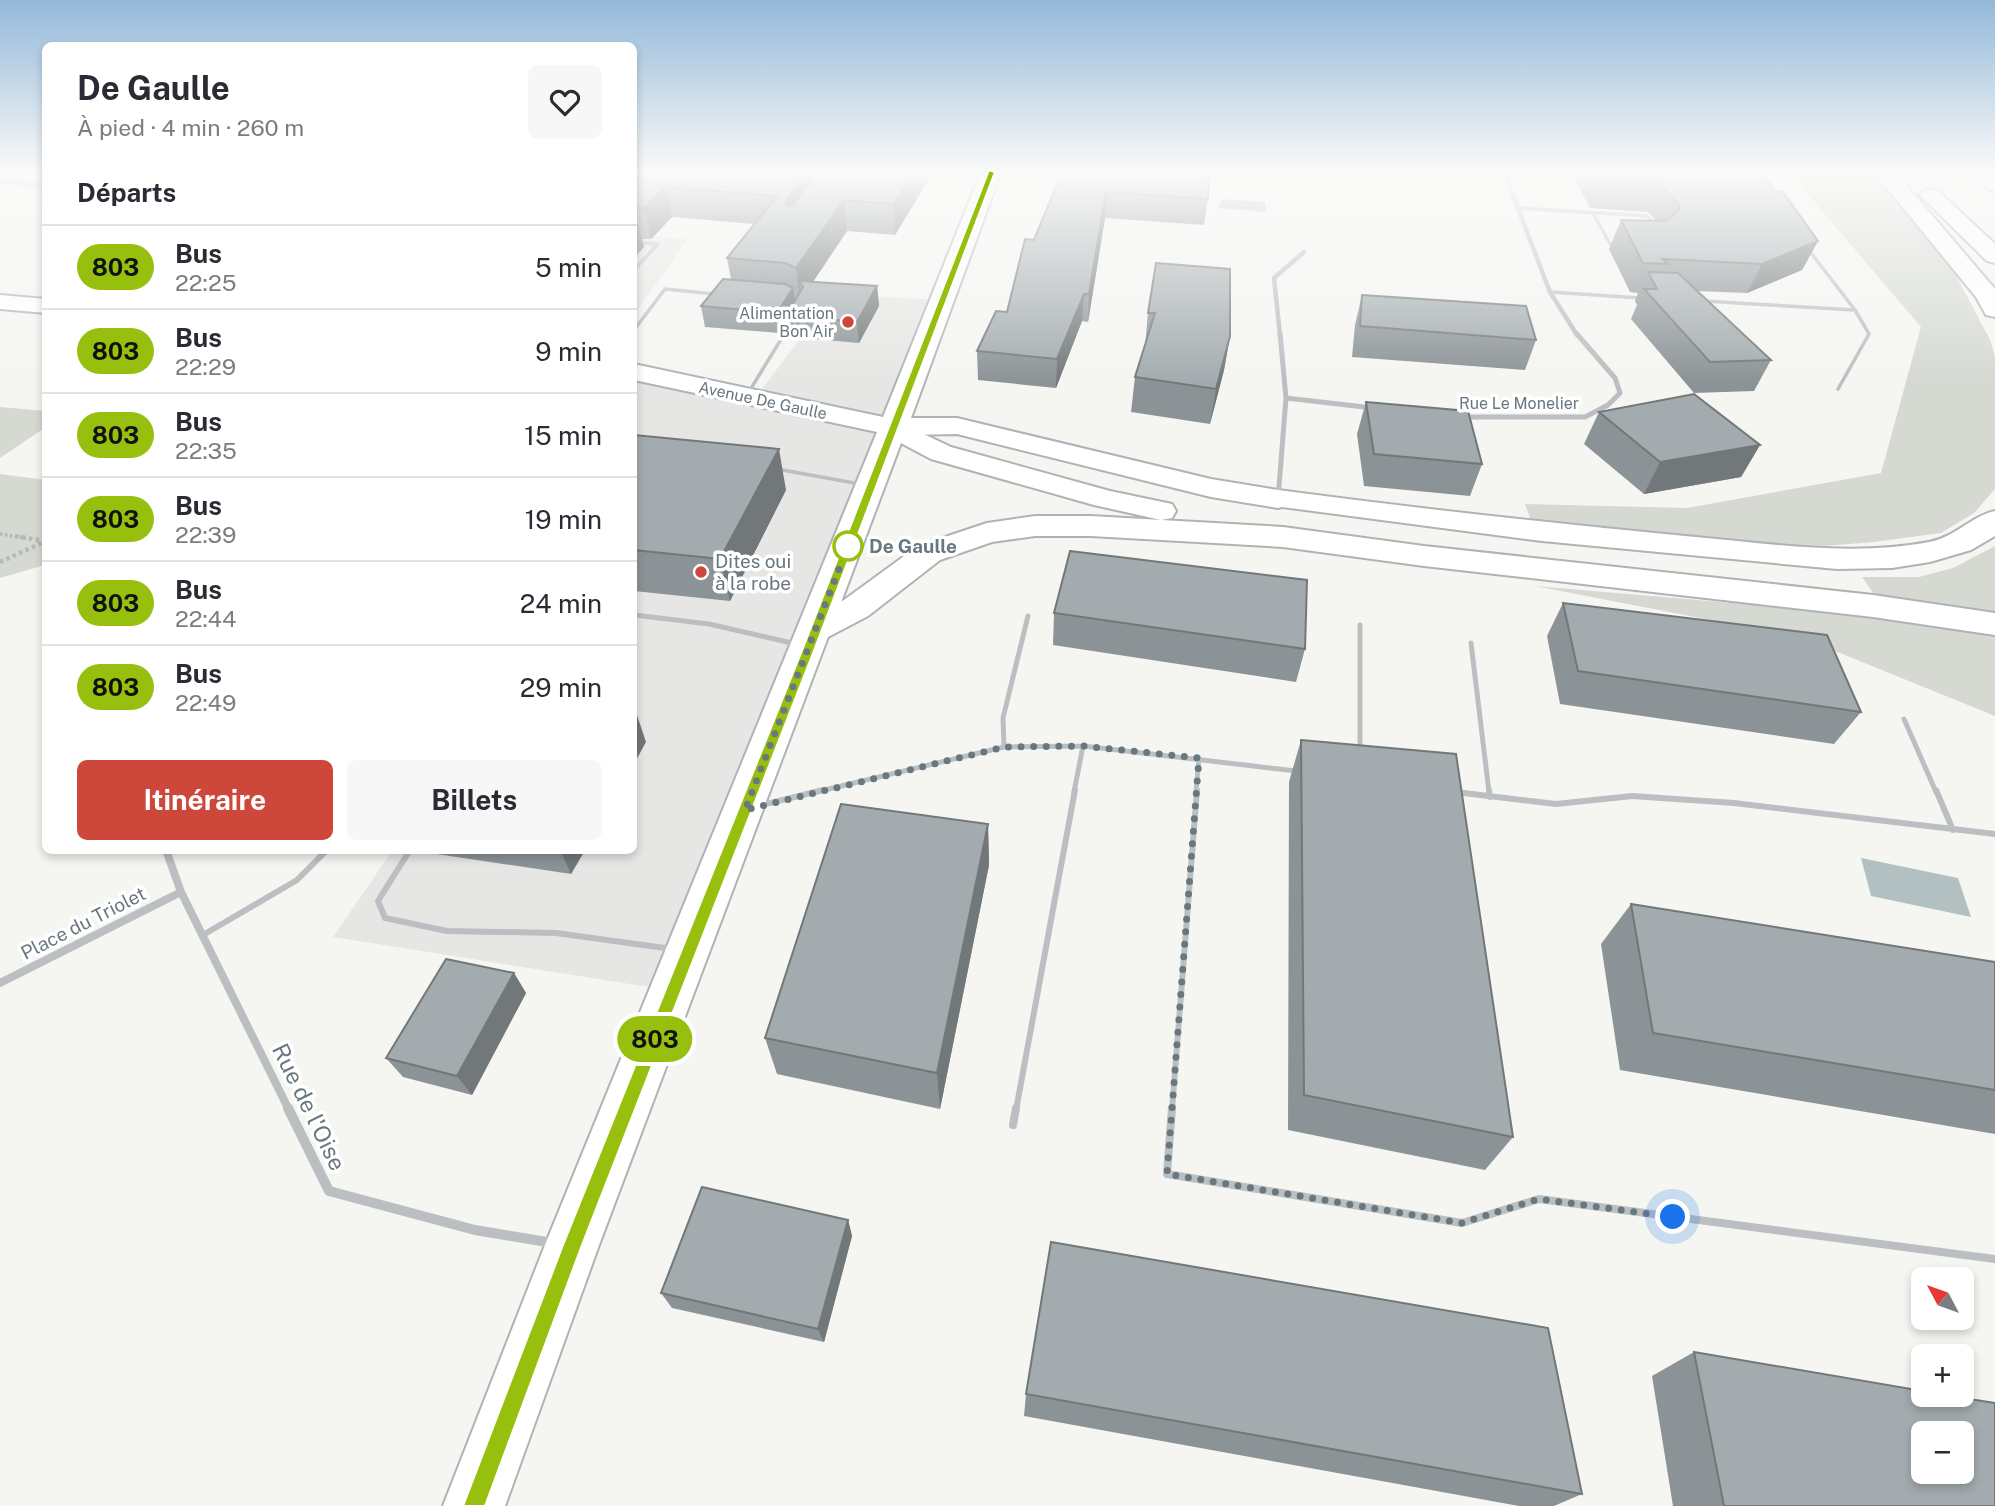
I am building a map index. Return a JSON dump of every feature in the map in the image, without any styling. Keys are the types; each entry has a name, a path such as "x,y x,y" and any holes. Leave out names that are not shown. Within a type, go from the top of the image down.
{"main road":[{"path":"474,1506 572,1245 813,638 964,242"},
{"path":"1943,242 1987,295 1995,310"},
{"path":"1981,242 1995,256"},
{"path":"0,302 42,306"},
{"name":"Avenue De Gaulle","path":"637,373 892,427"},
{"path":"892,427 957,426 1211,488 1278,499 1440,521 1844,559 1918,554 1956,546 1982,532 1995,520"},
{"path":"892,427 942,453 1105,499 1283,537 1424,556 1873,606 1995,624"},
{"path":"813,638 929,553 987,533 1035,526 1091,526 1283,537"}],"street":[{"name":"Rue Le Monelier","path":"1451,416 1479,419 1585,417 1608,405 1620,393 1615,378 1572,329 1550,292 1531,242"},
{"path":"1278,499 1286,398 1275,278 1304,252"},
{"path":"1286,398 1382,409"},
{"name":"Rue de l'Oise","path":"167,854 181,892 329,1191 475,1230 572,1245"},
{"name":"Place du Triolet","path":"0,983 181,892"}],"lane":[{"path":"637,267 659,243 641,242"},
{"path":"1609,242 1620,244"},
{"path":"1807,246 1869,334 1838,390"},
{"path":"637,326 664,289 720,294"},
{"path":"1550,292 1647,298"},
{"path":"1702,301 1854,310"},
{"path":"746,396 795,318"},
{"path":"765,467 870,486"},
{"path":"637,615 813,638"},
{"path":"1004,747 1003,718 1028,616"},
{"path":"1360,625 1360,754"},
{"path":"1471,643 1490,797"},
{"path":"1904,719 1953,830"},
{"path":"1013,1125 1083,746"},
{"path":"745,810 1004,747 1083,746 1301,772"},
{"path":"1199,758 1167,1174 1462,1223 1539,1199 1995,1259"},
{"path":"1450,792 1556,804 1632,796 1708,801 1995,834"},
{"path":"203,936 297,880 323,854"},
{"path":"407,854 378,901 385,918 447,930 556,933 689,951"}],"path":[{"path":"0,534 42,540"},
{"path":"0,562 42,543"}],"shaded area":[{"path":"637,242 686,242 637,310"},
{"path":"1849,242 1931,242 1952,268 1990,340 1995,356 1995,489 1974,513 1941,533 1811,547 1532,523 1525,504 1687,508 1881,473 1921,327"},
{"path":"834,294 940,300 674,991 333,937 390,854 637,854 637,373 755,398"},
{"path":"0,407 42,411 42,430 0,458"},
{"path":"0,474 42,479 42,566 0,578"},
{"path":"1995,546 1995,612 1874,594 1862,577 1919,577 1953,568"},
{"path":"1535,586 1767,606 1963,627 1995,633 1995,716 1803,638"},
{"path":"1861,858 1958,878 1971,917 1871,896"}],"building":[{"path":"740,242 814,242 796,268 785,263 727,258"},
{"path":"1024,242 1098,242 1089,294 1084,294 1057,359 977,351 996,311 1007,312"},
{"path":"1632,242 1815,242 1762,264 1662,259 1668,264 1643,263"},
{"path":"1156,263 1230,269 1230,336 1216,389 1135,377 1155,313 1148,313"},
{"path":"1648,272 1678,273 1771,360 1710,362 1644,289 1657,289"},
{"path":"723,279 785,284 793,288 777,313 701,306"},
{"path":"799,281 877,286 857,322 787,314 803,287"},
{"path":"1362,295 1526,306 1536,340 1360,326"},
{"path":"1694,394 1760,445 1660,462 1599,412"},
{"path":"1366,402 1468,411 1482,464 1374,454"},
{"path":"637,435 779,449 720,559 637,550"},
{"path":"1070,551 1307,580 1305,649 1054,613"},
{"path":"1563,603 1827,635 1861,712 1578,671"},
{"path":"1301,740 1456,754 1513,1137 1304,1095"},
{"path":"841,804 988,824 937,1073 765,1038"},
{"path":"1631,904 1995,962 1995,1090 1653,1033"},
{"path":"446,959 514,973 457,1076 386,1058"},
{"path":"702,1187 848,1220 818,1329 661,1293"},
{"path":"1051,1242 1548,1328 1582,1494 1026,1394"},
{"path":"1694,1352 1911,1389 1911,1407 1974,1407 1974,1400 1995,1403 1995,1506 1724,1506"}],"bus line":[{"name":"803","path":"474,1506 572,1245 809,648 963,242"}],"place":[{"name":"Alimentation Bon Air","path":"848,322"},
{"name":"De Gaulle","path":"848,546"},
{"name":"Dites oui à la robe","path":"701,572"}],"route":[{"path":"848,546 745,810 1004,747 1083,746 1199,758 1167,1174 1462,1223 1539,1199 1673,1217"}]}
